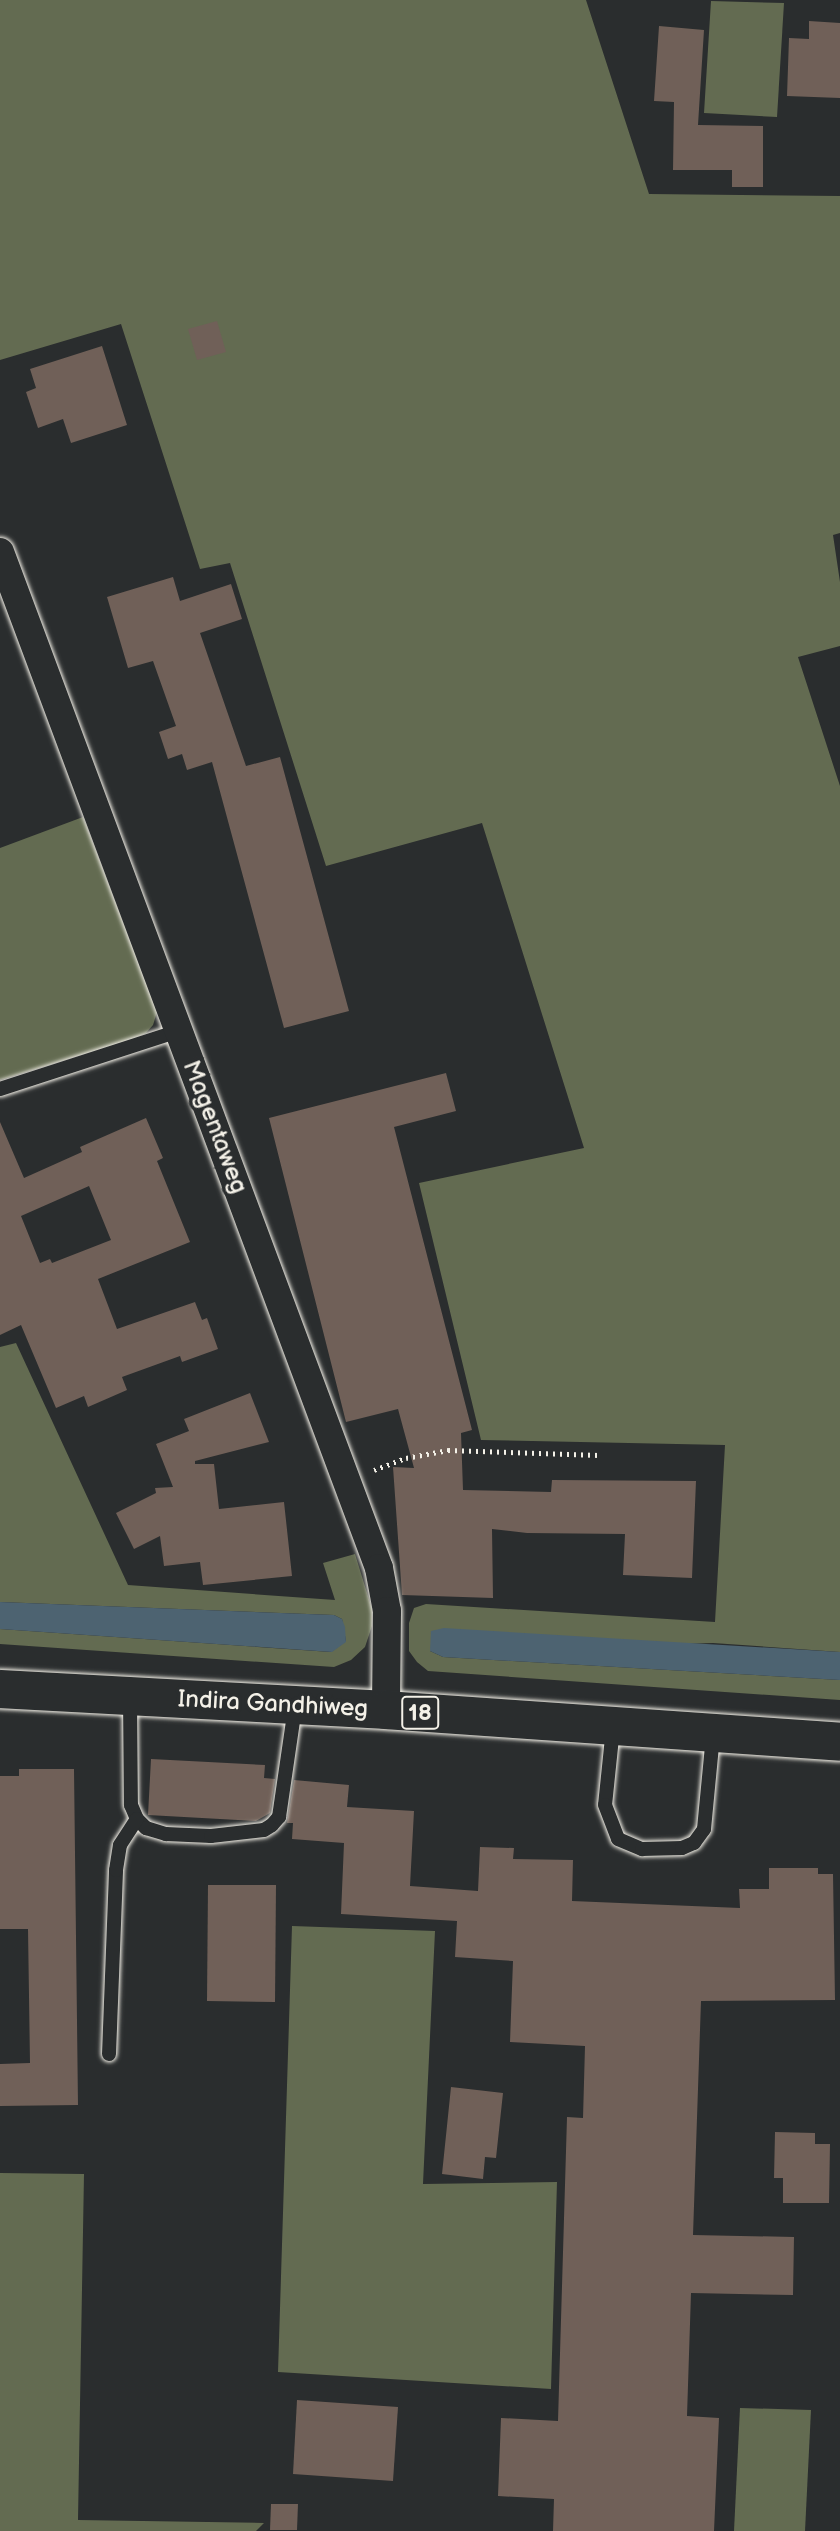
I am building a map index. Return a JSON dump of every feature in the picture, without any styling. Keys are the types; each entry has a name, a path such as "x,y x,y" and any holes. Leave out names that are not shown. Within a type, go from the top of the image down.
{"main road":[{"name":"Indira Gandhiweg","path":"0,1689 386,1710 840,1742"}],"street":[{"name":"Magentaweg","path":"0,552 8,596 179,1031 379,1569 387,1611 386,1710"}],"lane":[{"path":"0,1088 179,1031"},
{"path":"130,1696 131,1805 137,1819 146,1828 166,1834 211,1836 264,1830 272,1825 279,1817 296,1706"},
{"path":"614,1726 605,1805 618,1839 642,1849 682,1848 694,1843 704,1829 713,1733"},
{"path":"109,2054 116,1870 120,1845 137,1819"}],"path":[{"path":"347,1480 406,1458 448,1450 599,1455"}],"green space":[{"path":"0,0 586,0 649,194 840,196 840,533 833,535 840,582 840,646 798,657 840,786 840,1652 713,1643 430,1651 443,1657 840,1680 840,1700 428,1671 409,1651 409,1623 414,1608 426,1604 715,1622 725,1445 481,1440 419,1183 584,1148 482,823 326,866 230,563 200,569 121,324 0,360"},
{"path":"711,1 784,3 777,117 704,113"},
{"path":"83,817 157,1012 153,1025 146,1033 133,1039 0,1080 0,848"},
{"path":"16,1343 128,1585 335,1600 323,1563 355,1554 372,1609 372,1626 365,1647 351,1660 334,1667 0,1644 0,1629 331,1652 346,1641 342,1619 334,1615 0,1602 0,1347"},
{"path":"292,1926 435,1931 423,2184 557,2182 551,2389 278,2372"},
{"path":"0,2173 84,2174 78,2520 264,2523 256,2531 0,2531"},
{"path":"740,2408 811,2410 805,2531 734,2531"}],"water":[{"path":"0,1602 334,1615 342,1619 346,1642 332,1652 0,1629"},
{"path":"444,1628 840,1652 840,1680 443,1657 430,1651 431,1631"}],"building":[{"path":"809,21 840,23 840,98 787,96 789,38 809,39"},
{"path":"659,26 704,30 698,125 763,126 763,187 732,187 732,170 673,170 674,102 654,101"},
{"path":"217,321 226,352 197,360 188,329"},
{"path":"102,346 127,425 71,443 63,419 38,428 26,392 36,388 30,369"},
{"path":"173,577 180,601 231,584 242,619 200,633 246,766 280,757 349,1011 284,1028 212,762 187,770 182,754 168,759 159,732 176,726 153,661 128,668 107,597"},
{"path":"446,1073 456,1111 394,1127 472,1430 461,1433 463,1490 551,1492 552,1480 696,1481 692,1578 623,1575 625,1534 527,1533 492,1529 493,1598 402,1595 393,1467 414,1468 398,1409 346,1422 269,1118"},
{"path":"146,1118 163,1158 157,1161 190,1242 98,1279 117,1329 195,1302 202,1320 207,1318 218,1349 182,1362 180,1356 122,1377 127,1390 88,1407 84,1396 56,1408 21,1325 0,1335 0,1122 24,1178 82,1152 80,1147","holes":["89,1186 111,1240 52,1263 50,1259 40,1263 21,1216"]},
{"path":"250,1393 269,1442 195,1461 195,1464 214,1464 219,1509 284,1502 292,1576 203,1585 200,1562 164,1566 160,1536 134,1549 116,1513 156,1493 155,1488 173,1487 156,1444 189,1431 184,1419"},
{"path":"151,1759 265,1765 264,1778 275,1779 270,1813 256,1821 148,1815"},
{"path":"19,1769 74,1769 78,2105 0,2106 0,2064 30,2063 28,1929 0,1929 0,1776 19,1776"},
{"path":"294,1780 349,1785 347,1807 414,1811 410,1886 478,1891 480,1847 514,1848 513,1859 573,1860 572,1901 740,1908 739,1889 769,1889 769,1868 818,1868 818,1874 833,1874 835,2000 701,2001 693,2235 794,2237 793,2295 691,2293 687,2416 719,2418 714,2531 553,2531 554,2499 498,2496 501,2418 558,2421 567,2117 583,2118 585,2046 510,2042 513,1961 455,1957 457,1921 341,1914 344,1843 292,1839 293,1823 287,1823"},
{"path":"208,1885 276,1885 275,2002 207,2001"},
{"path":"451,2087 503,2093 496,2158 485,2157 483,2179 442,2174"},
{"path":"775,2132 815,2133 815,2144 830,2144 829,2203 783,2203 783,2178 774,2178"},
{"path":"297,2400 398,2407 393,2481 293,2474"},
{"path":"271,2504 298,2504 297,2530 270,2530"}]}
